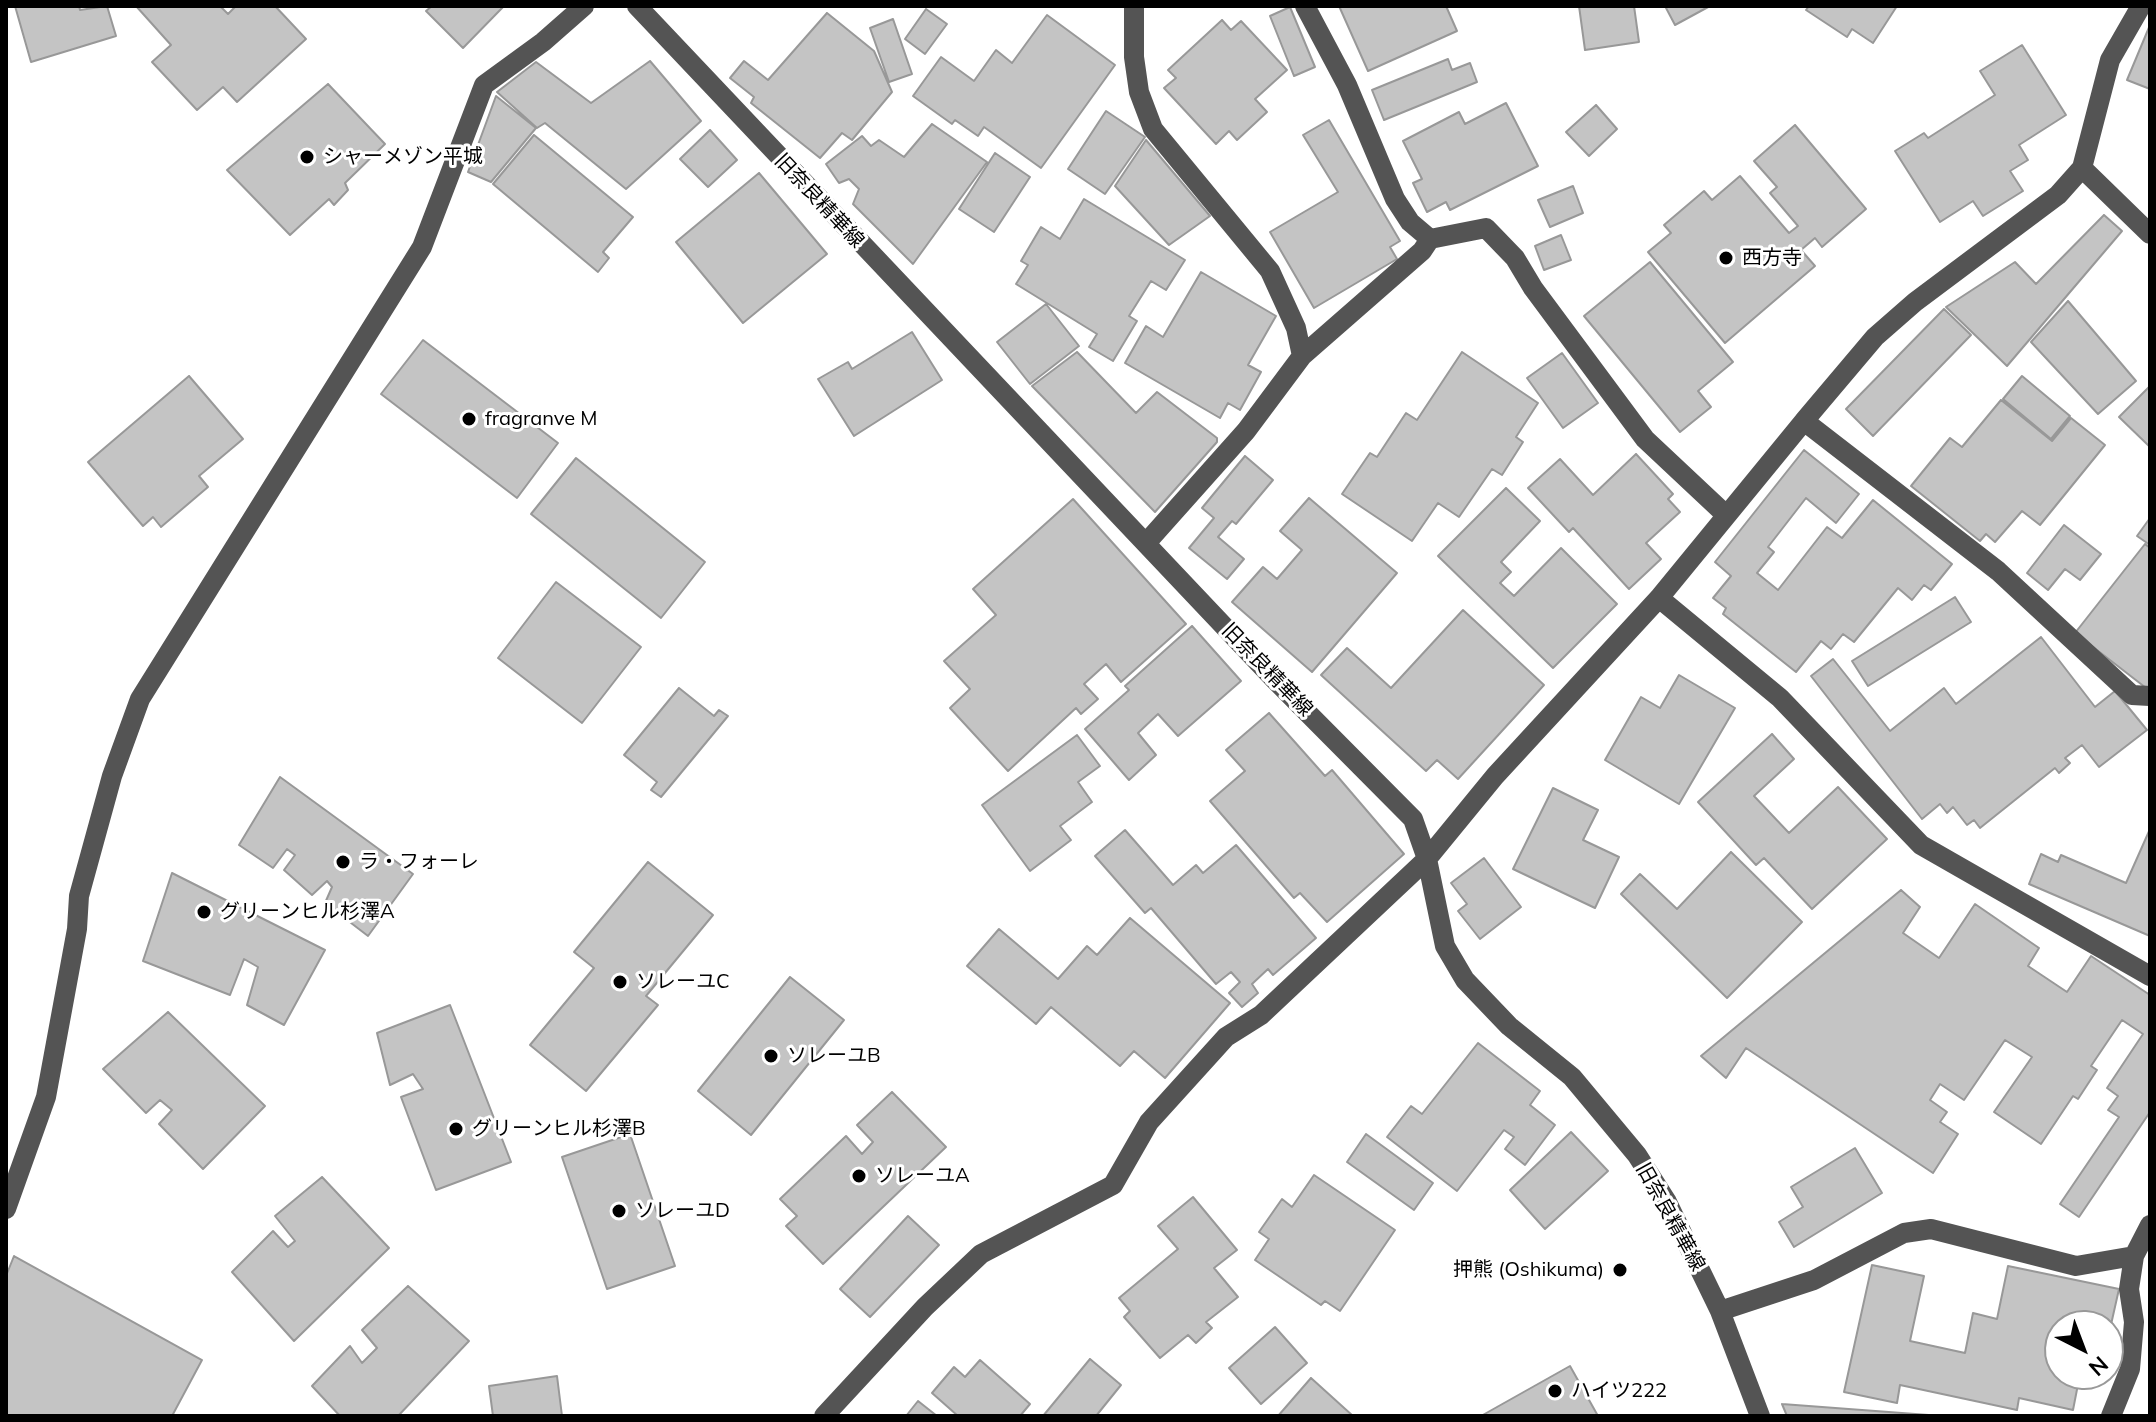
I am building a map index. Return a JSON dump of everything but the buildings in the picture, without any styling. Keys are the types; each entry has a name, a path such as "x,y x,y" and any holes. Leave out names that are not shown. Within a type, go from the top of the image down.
{"street":[{"path":"6,1209 46,1097 77,929 79,896 112,776 140,699 422,247 484,85 543,42 584,6"},
{"name":"旧奈良精華線","path":"637,6 1273,678 1413,819 1427,859 1445,946 1465,980 1509,1026 1572,1077 1637,1155 1667,1202 1720,1311 1760,1416"},
{"path":"1134,6 1134,57 1139,92 1153,129 1270,271 1296,328 1302,356"},
{"path":"1305,6 1347,85 1395,199 1410,222 1430,239"},
{"path":"824,1416 925,1307 981,1254 1113,1185 1149,1122 1226,1037 1261,1015 1427,859 1495,776 1659,598 1875,337 1915,302 2058,195 2082,168 2110,60 2141,6"},
{"path":"2082,168 2150,234"},
{"path":"1147,542 1246,431 1302,356 1422,251 1430,239 1486,228 1515,258 1533,288 1645,439 1726,515"},
{"path":"1804,421 1998,571 2132,695 2150,696"},
{"path":"1659,598 1780,698 1921,845 2150,976"},
{"path":"2111,1416 2130,1369 2134,1322 2129,1289 2134,1256 2150,1225"},
{"path":"1720,1311 1814,1280 1904,1233 1931,1229 2076,1266 2134,1256"}],"place":[{"name":"シャーメゾン平城","path":"307,157"},
{"name":"西方寺","path":"1726,258"},
{"name":"fragranve M","path":"469,419"},
{"name":"ラ・フォーレ","path":"343,862"},
{"name":"グリーンヒル杉澤A","path":"204,912"},
{"name":"ソレーユC","path":"620,982"},
{"name":"ソレーユB","path":"771,1056"},
{"name":"グリーンヒル杉澤B","path":"456,1129"},
{"name":"ソレーユA","path":"859,1176"},
{"name":"ソレーユD","path":"619,1211"},
{"name":"押熊 (Oshikuma)","path":"1620,1270"},
{"name":"ハイツ222","path":"1555,1391"}]}
